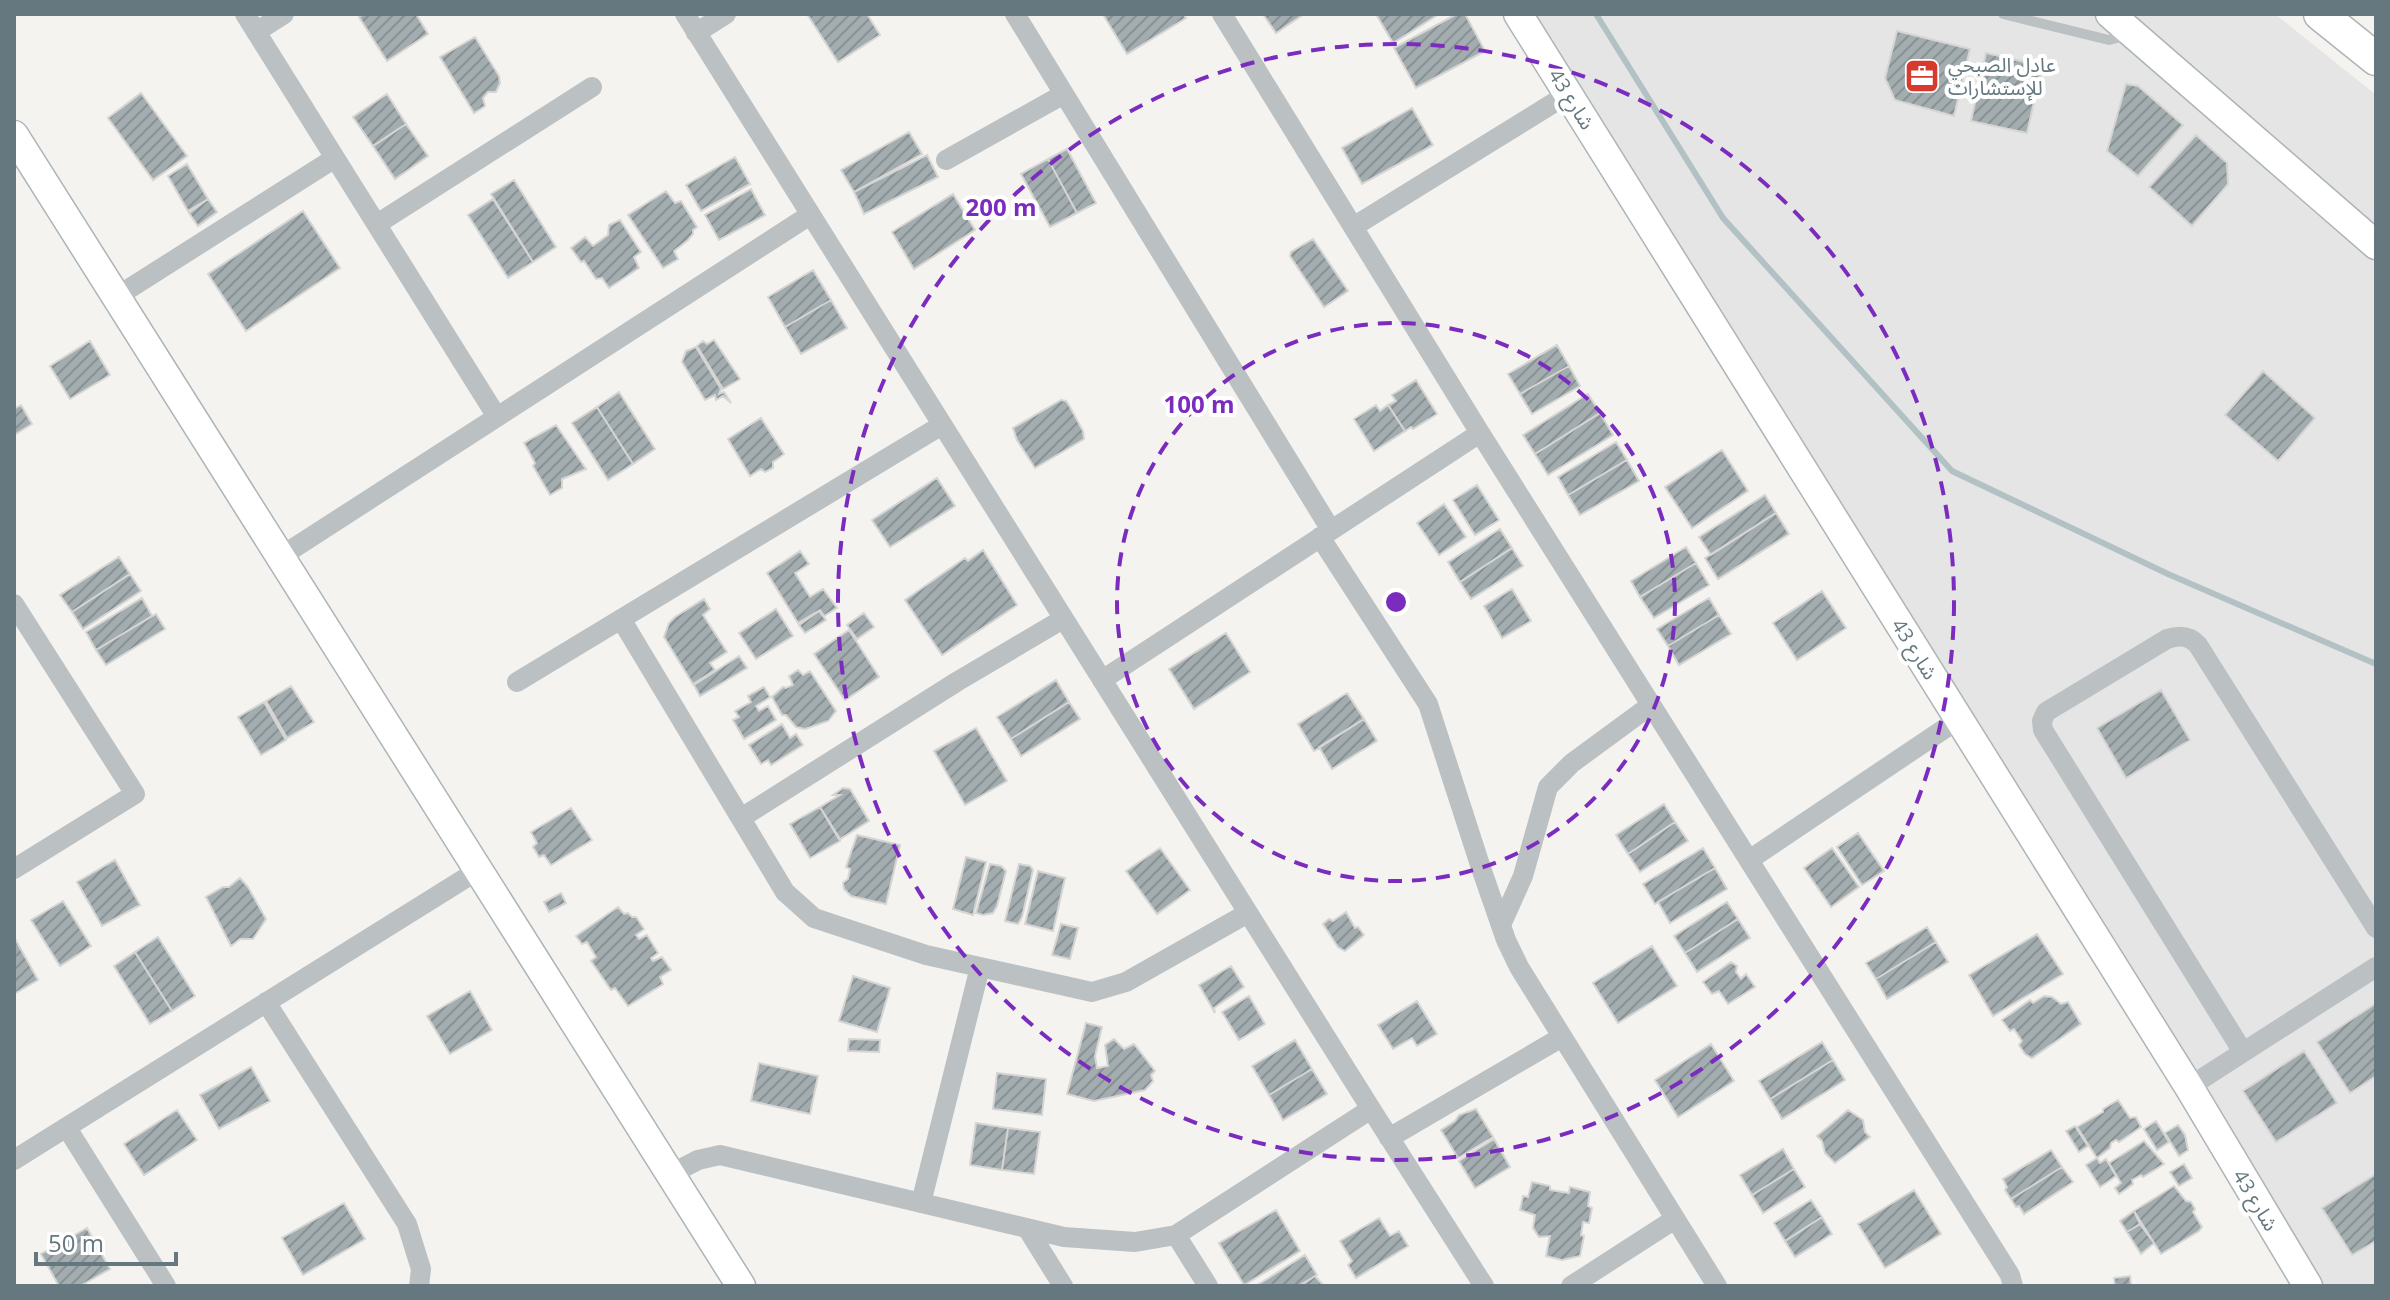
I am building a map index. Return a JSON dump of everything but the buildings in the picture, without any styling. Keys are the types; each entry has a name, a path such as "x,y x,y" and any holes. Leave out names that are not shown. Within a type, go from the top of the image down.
{"main road":[{"path":"2320,14 2376,59"},
{"path":"2356,14 2376,31"}],"street":[{"path":"245,14 497,417"},
{"path":"256,32 284,14"},
{"path":"685,14 1484,1286"},
{"path":"696,33 726,14"},
{"path":"1015,14 1428,704 1501,925 1519,967 1717,1286"},
{"path":"1222,14 1480,433 2010,1275 2013,1286"},
{"name":"شارع 43","path":"1518,14 2189,1087 2308,1286"},
{"path":"2110,14 2376,245"},
{"path":"377,224 592,87"},
{"path":"946,160 1064,94"},
{"path":"1353,227 1568,94"},
{"path":"14,135 741,1286"},
{"path":"116,297 335,158"},
{"path":"280,557 810,215"},
{"path":"517,682 942,425"},
{"path":"1102,680 1480,433"},
{"path":"14,604 135,794 14,869"},
{"path":"621,619 785,892 814,918 926,955 1092,992 1126,982 1248,913"},
{"path":"741,818 958,681 1063,619"},
{"path":"2243,1052 2043,730 2042,721 2046,712 2167,639 2191,638 2376,928"},
{"path":"1501,925 1523,876 1548,787 1572,763 1651,705"},
{"path":"1749,860 1959,719"},
{"path":"14,1160 480,869"},
{"path":"921,1203 980,967"},
{"path":"2189,1087 2376,967"},
{"path":"266,1002 407,1224 421,1269 419,1286"},
{"path":"1389,1138 1562,1037"},
{"path":"671,1174 698,1160 720,1155 1064,1237 1135,1242 1176,1235 1371,1109"},
{"path":"67,1128 166,1286"},
{"path":"1571,1286 1675,1219"},
{"path":"1027,1228 1063,1286"},
{"path":"1176,1235 1208,1286"}],"lane":[{"path":"2003,14 2109,40 2132,34"}],"shaded area":[{"path":"1518,14 2275,14 2376,95 2376,1286 2308,1286"}],"waterway":[{"path":"1596,14 1723,218 1952,471 2168,574 2376,664"}],"place":[{"name":"عادل الصبحي للإستشارات","path":"1922,76"}]}
